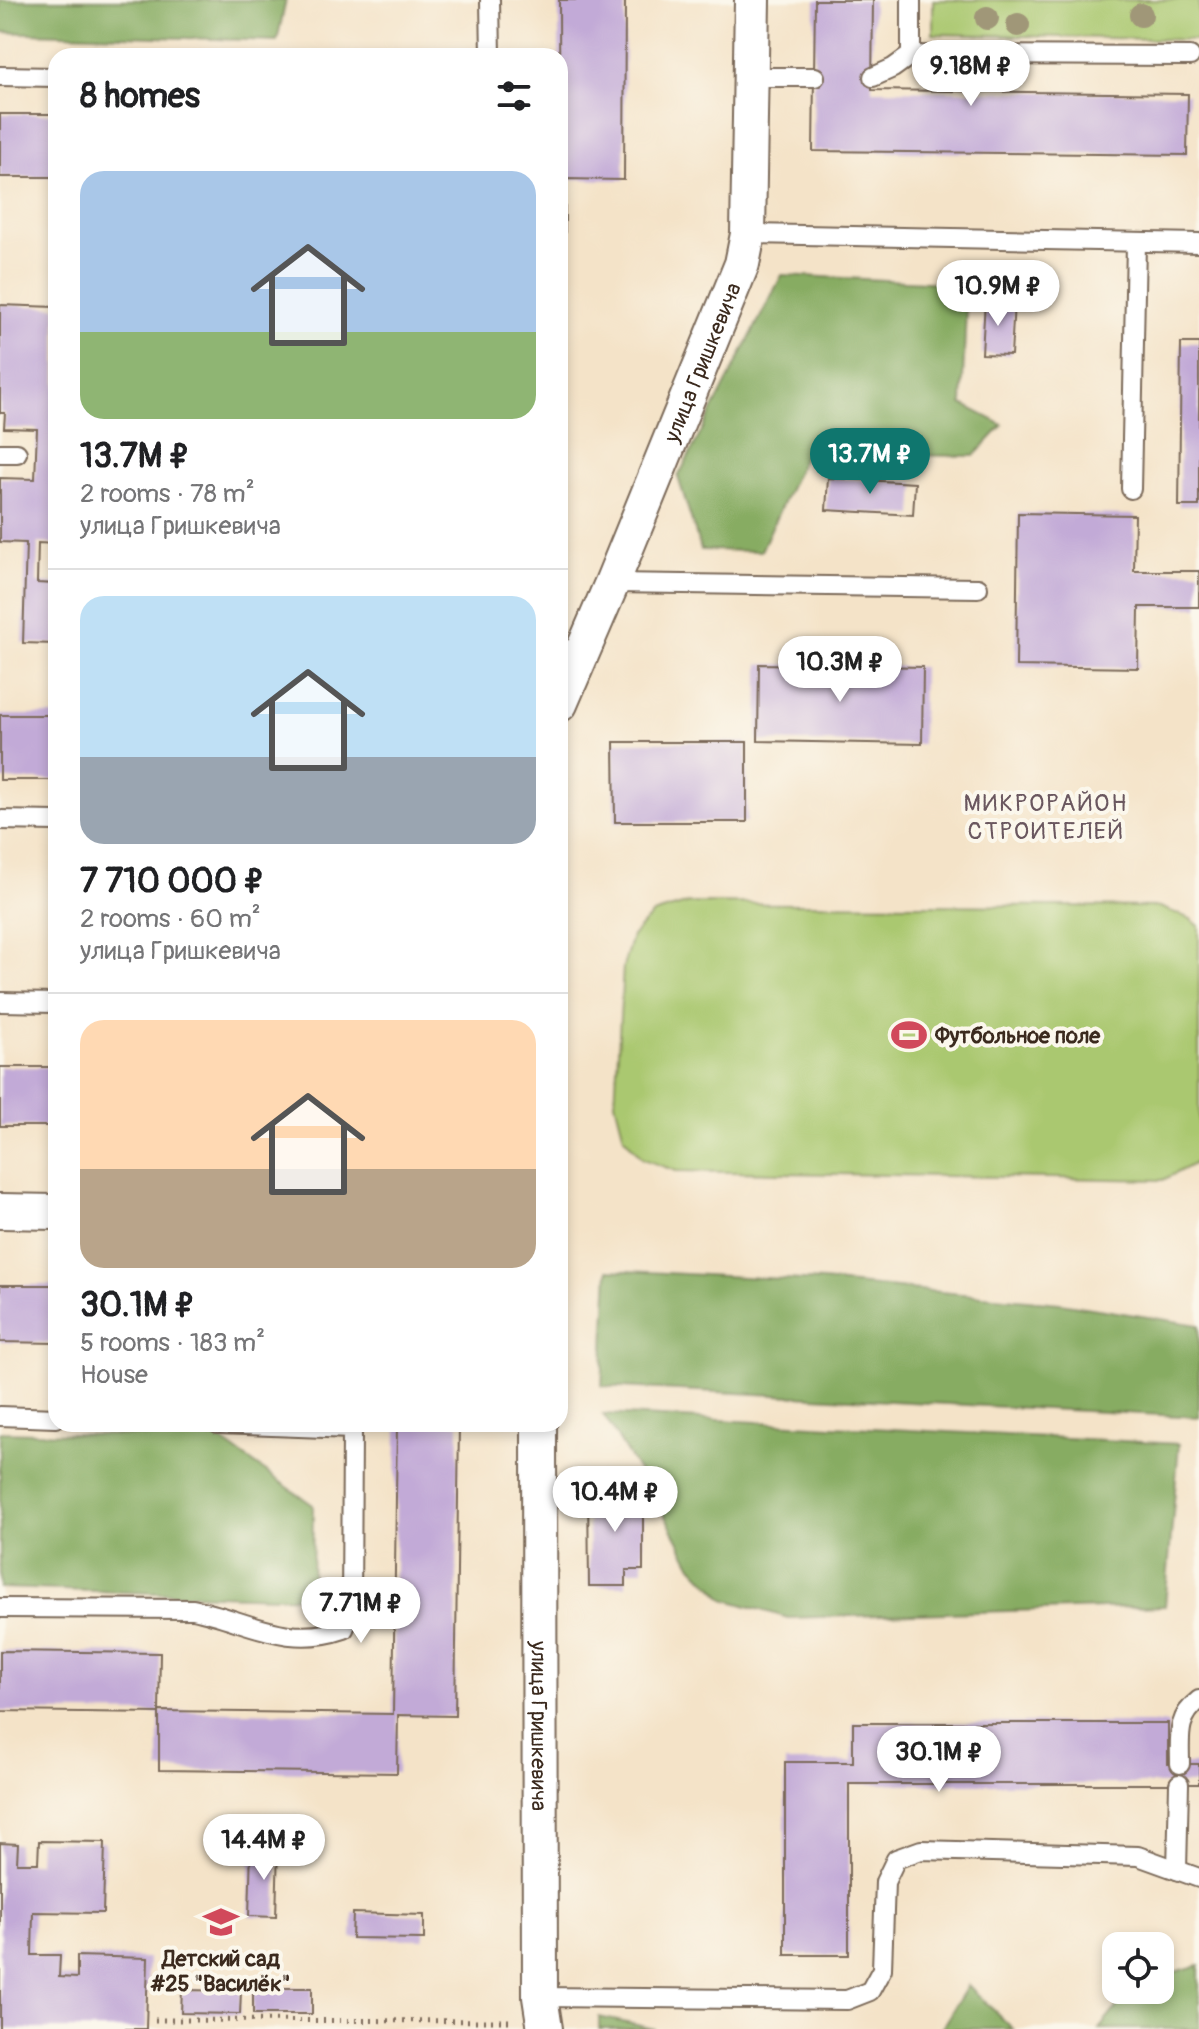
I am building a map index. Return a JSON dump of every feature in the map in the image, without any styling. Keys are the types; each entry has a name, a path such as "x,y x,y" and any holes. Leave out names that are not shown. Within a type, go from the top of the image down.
{"street":[{"name":"улица Гришкевича","path":"570,651 612,583 742,264 748,234 752,0"},
{"path":"0,1211 48,1212"},
{"name":"улица Гришкевича","path":"539,1432 543,2016"}],"lane":[{"path":"490,0 491,48"},
{"path":"911,0 911,55"},
{"path":"873,77 911,55 1190,56"},
{"path":"0,76 48,77"},
{"path":"752,77 815,77"},
{"path":"748,234 1199,243"},
{"path":"1131,489 1136,243"},
{"path":"612,583 978,588"},
{"path":"0,820 48,821"},
{"path":"0,1002 48,1003"},
{"path":"0,1416 48,1418"},
{"path":"0,1608 193,1609 266,1632 326,1635 344,1629 351,1612 356,1432"},
{"path":"1180,1764 1180,1728 1187,1709 1199,1700"},
{"path":"1177,1870 1179,1784"},
{"path":"543,2016 847,2000 870,1991 882,1969 885,1882 896,1859 921,1850 1138,1856 1199,1878"}],"path":[{"path":"155,2020 543,2016"}],"green space":[{"path":"0,0 286,0 277,41 0,32"},
{"path":"933,0 1199,0 1199,40 933,34"},
{"path":"782,275 967,284 962,404 1003,425 974,456 805,454 761,551 701,550 678,477"},
{"name":"Футбольное поле","path":"689,903 1160,907 1191,919 1199,926 1199,1161 1163,1180 676,1171 643,1159 624,1137 615,1102 623,967 632,936 653,914"},
{"path":"608,1270 822,1281 1060,1303 1199,1325 1199,1417 602,1386"},
{"path":"603,1414 1179,1444 1165,1606 788,1618 724,1599 692,1566 658,1503"},
{"path":"0,1432 218,1438 313,1505 312,1598 0,1588"},
{"path":"1199,1965 1199,2029 1099,2029 1120,2004 1174,2004 1174,1972"},
{"path":"968,1985 1013,2029 941,2029"},
{"path":"599,2017 655,2029 599,2029"}],"building":[{"path":"559,0 625,0 624,180 568,179 568,48 559,48"},
{"path":"815,0 873,0 872,90 1188,94 1187,155 813,151"},
{"path":"0,114 48,114 48,177 0,177"},
{"path":"985,300 1014,302 1011,355 982,354"},
{"path":"0,305 48,307 48,544 38,543 37,583 48,584 48,644 23,643 26,543 0,542 0,478 35,479 37,429 4,428 5,413 0,413"},
{"path":"1181,343 1199,343 1199,506 1179,506"},
{"path":"828,478 915,483 913,515 826,510"},
{"path":"1018,513 1135,515 1134,571 1199,571 1199,607 1139,607 1138,668 1016,666"},
{"path":"759,664 923,667 922,744 758,741"},
{"path":"0,715 48,715 48,780 0,780"},
{"path":"614,742 747,742 747,822 615,822"},
{"path":"0,1067 48,1067 48,1126 0,1126"},
{"path":"0,1285 48,1285 48,1343 0,1342"},
{"path":"397,1432 459,1432 455,1716 398,1715 397,1773 159,1770 159,1711 393,1714"},
{"path":"643,1486 643,1570 626,1570 626,1586 589,1586 588,1487"},
{"path":"0,1651 160,1653 159,1713 0,1711"},
{"path":"853,1723 1168,1723 1168,1764 1199,1764 1199,1784 849,1784 849,1955 785,1955 785,1762 853,1762"},
{"path":"39,1841 105,1842 103,1913 33,1912 32,1955 60,1955 59,1977 77,1978 77,1956 148,1958 146,2029 0,2029 0,1843 18,1844 17,1863 38,1863"},
{"path":"251,1848 278,1848 276,1917 249,1916"},
{"path":"353,1913 424,1915 424,1939 352,1938"},
{"path":"253,1988 312,1988 312,2014 253,2014"},
{"path":"182,1990 241,1991 240,2014 181,2013"}],"place":[{"name":"Футбольное поле","path":"909,1035"},
{"name":"Детский сад #25 \"Василёк\"","path":"221,1922"}],"district":[{"name":"МИКРОРАЙОН СТРОИТЕЛЕЙ","path":"1046,817"}]}
